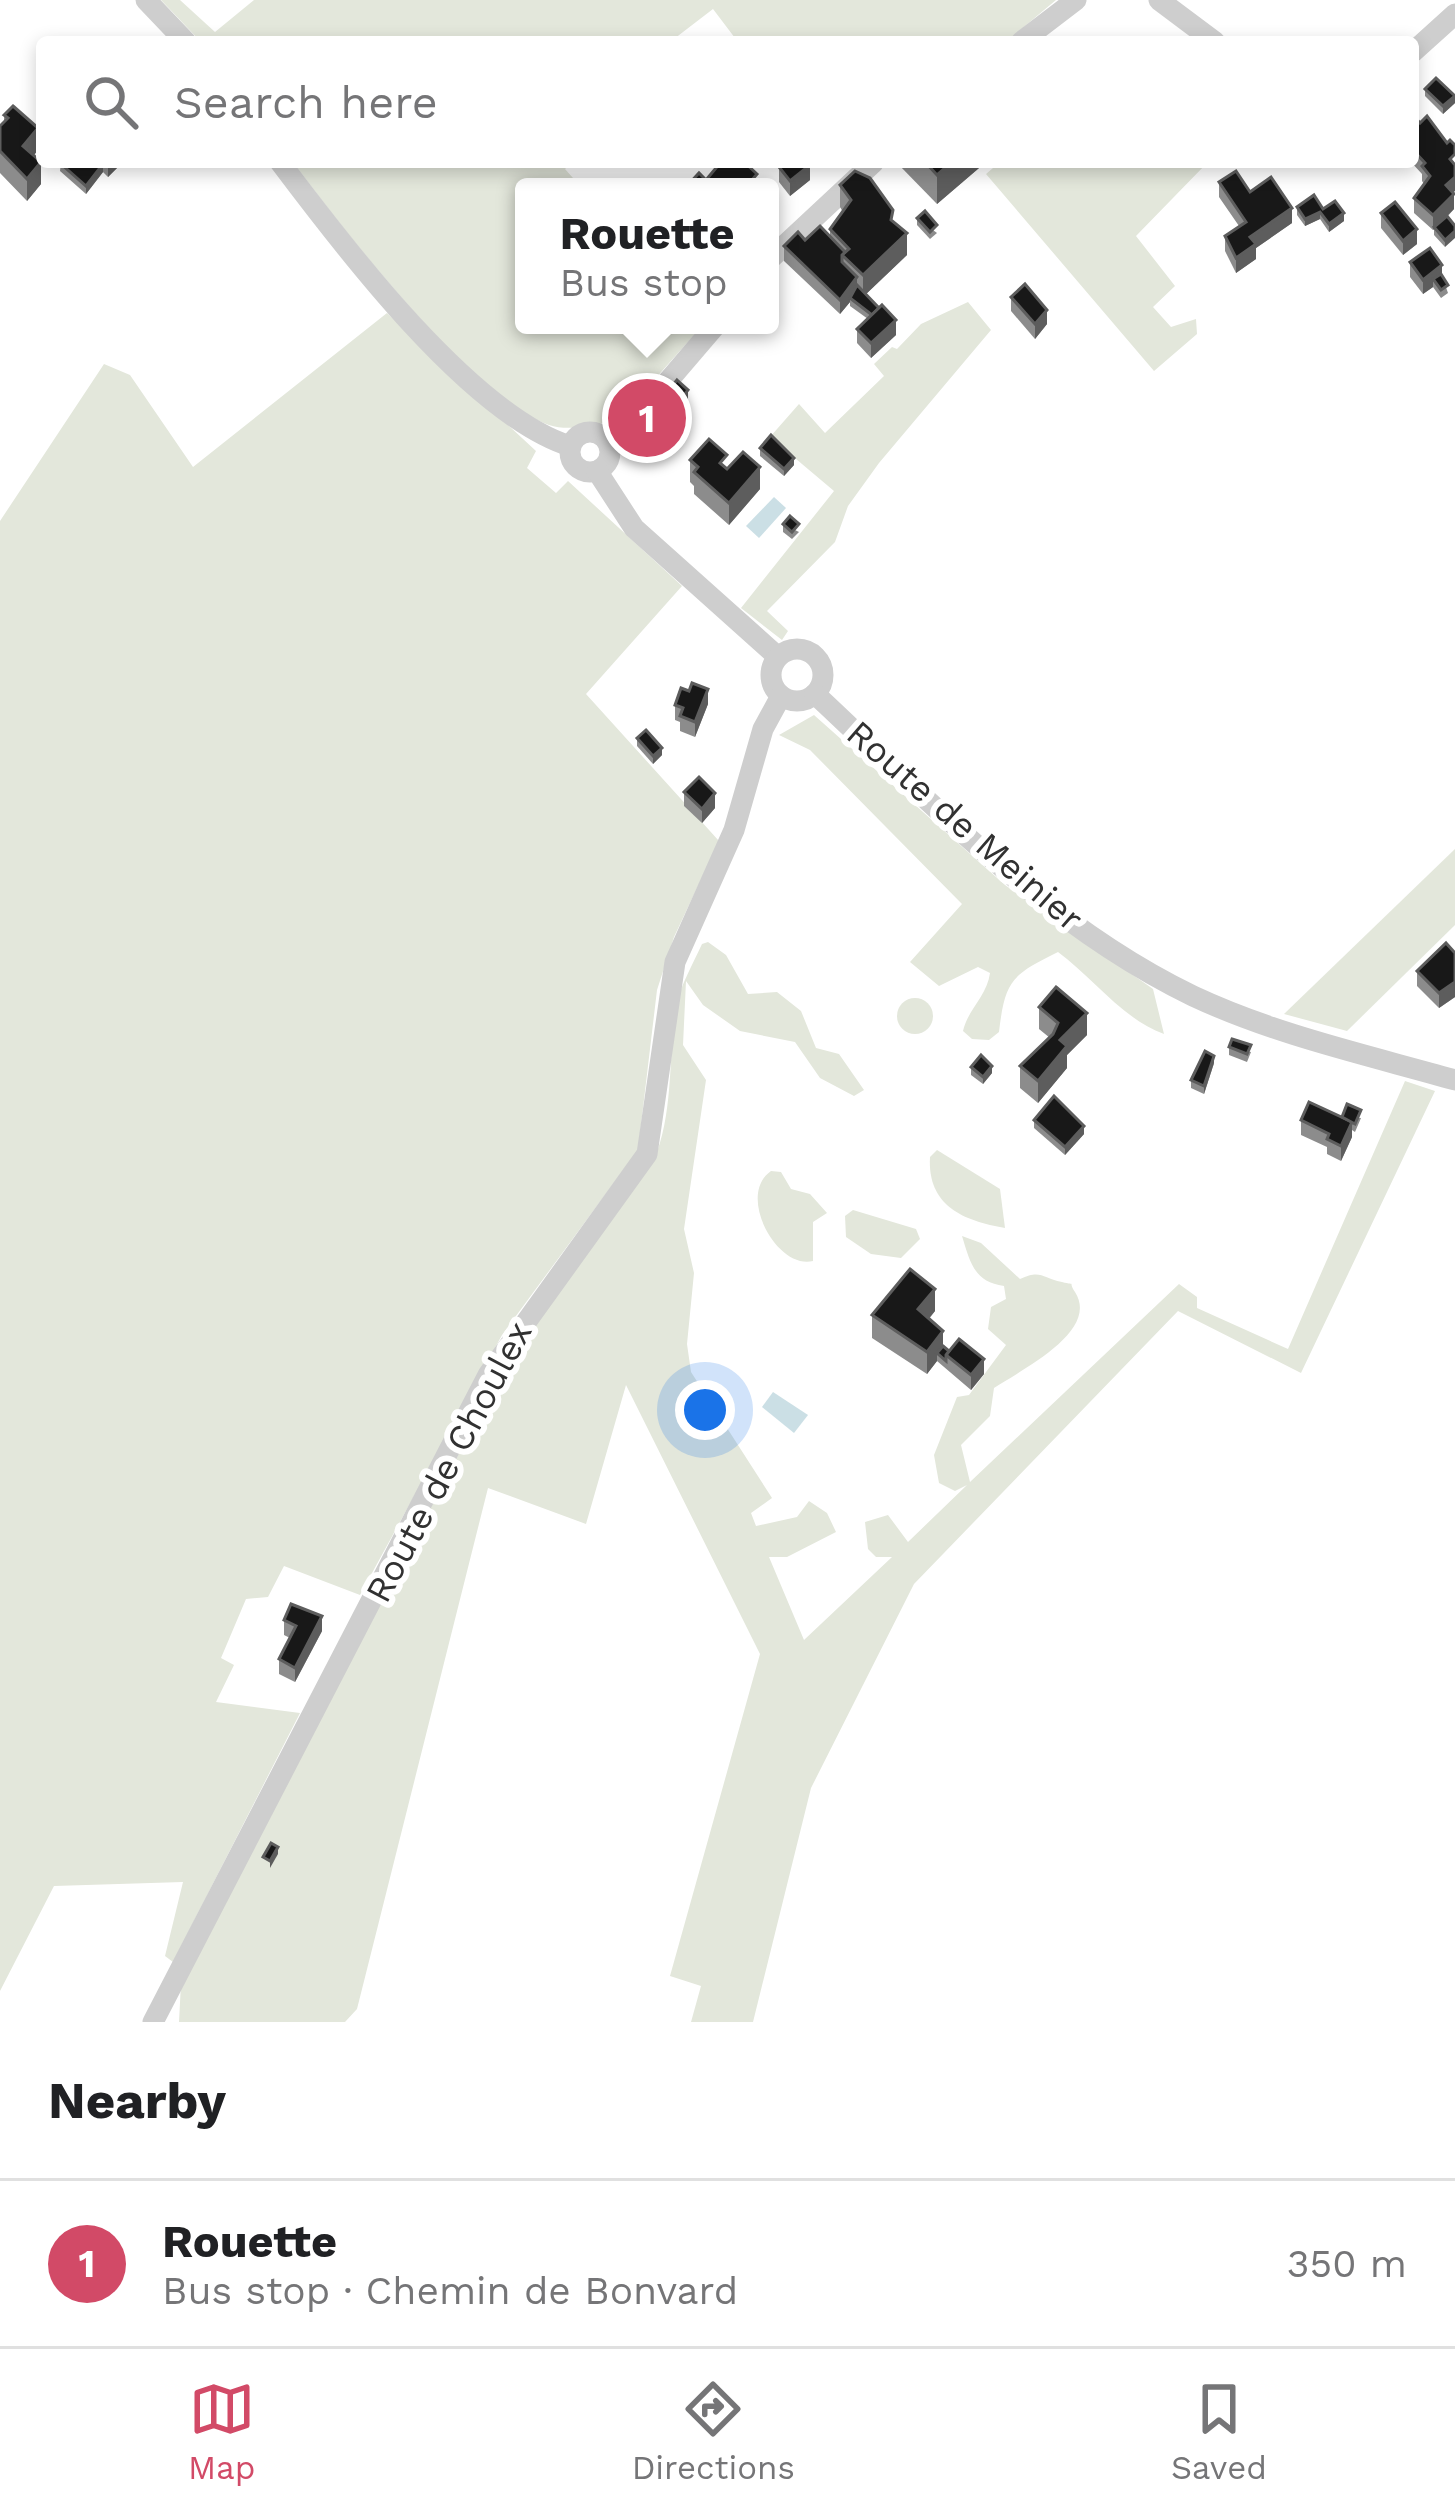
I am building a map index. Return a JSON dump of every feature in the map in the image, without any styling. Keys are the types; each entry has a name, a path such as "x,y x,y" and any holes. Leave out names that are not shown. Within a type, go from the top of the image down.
{"street":[{"path":"146,0 180,36"},
{"path":"1029,36 1076,0"},
{"path":"1159,0 1207,36"},
{"path":"1419,47 1455,14"},
{"path":"285,168 346,248 428,338 520,422 571,446"},
{"path":"779,251 868,168"},
{"path":"608,441 639,415 708,334"},
{"path":"608,441 583,433 571,446 573,464 597,471 634,528 777,656"},
{"path":"597,471 608,462 608,441"},
{"path":"803,649 818,659 823,677 815,694 798,701 781,696 771,682 777,656 803,649"},
{"name":"Route de Meinier","path":"815,694 1026,887 1129,960 1243,1017 1455,1080"},
{"name":"Route de Choulex","path":"153,2022 488,1376 542,1294 642,1164 656,1118 665,1006 675,962 734,830 764,729 781,696"}],"shaded area":[{"path":"161,0 180,0 215,32 254,0 1056,0 1013,36 733,36 713,9 678,36 195,36"},
{"path":"298,168 566,168 573,178 515,178 515,334 695,334 621,417 585,427 549,425 518,409 448,348"},
{"path":"993,168 1202,168 1136,236 1175,286 1153,307 1171,327 1196,319 1197,334 1154,371 986,174"},
{"path":"968,302 991,330 879,463 848,506 835,542 767,611 788,631 782,640 741,608 834,491 770,437 799,404 825,433 884,376 874,364 892,347 897,349 921,324"},
{"path":"387,313 536,451 527,468 556,493 568,481 682,586 586,694 719,841 674,937 657,990 638,1150 502,1335 360,1595 284,1566 268,1597 246,1599 221,1658 234,1665 216,1702 300,1713 173,1962 165,1956 183,1882 54,1886 0,1991 0,521 104,364 130,375 193,467"},
{"path":"774,497 786,508 759,538 746,526"},
{"path":"814,715 1005,885 1153,989 1164,1034 1122,1009 1058,952 1013,981 999,1032 989,1040 972,1039 963,1031 990,973 978,967 939,986 910,962 962,904 810,750 779,735"},
{"path":"1455,849 1455,925 1347,1031 1284,1014"},
{"path":"708,942 726,955 748,994 777,992 801,1011 816,1048 839,1054 864,1090 854,1096 820,1078 795,1042 740,1031 703,1005 686,981 683,1045 706,1080 684,1229 694,1273 687,1344 691,1372 772,1498 751,1513 756,1526 797,1517 809,1501 827,1513 836,1532 787,1557 769,1557 804,1640 892,1557 876,1557 868,1549 865,1522 888,1515 908,1542 967,1485 955,1491 939,1483 934,1455 957,1397 969,1395 1006,1345 988,1329 991,1307 1006,1299 1004,1286 986,1280 975,1269 962,1236 981,1243 1020,1279 1037,1274 1072,1284 1080,1307 1077,1321 1055,1348 994,1388 990,1416 961,1445 970,1482 1179,1284 1197,1297 1197,1308 1288,1349 1405,1081 1435,1091 1301,1373 1178,1311 914,1584 811,1788 753,2022 691,2022 701,1986 670,1976 760,1654 626,1385 586,1524 488,1488 357,2009 345,2022 179,2022 181,1983 511,1354 654,1160 668,1104 678,999 702,944"},
{"path":"915,998 928,1003 933,1016 928,1029 915,1034 902,1029 897,1016 902,1003"},
{"path":"937,1150 1000,1189 1005,1228 962,1215 942,1199 931,1174 930,1157"},
{"path":"771,1171 781,1172 791,1189 810,1194 827,1213 813,1222 813,1261 786,1254 765,1228 758,1196 761,1182"},
{"path":"853,1210 916,1229 920,1239 901,1258 871,1254 846,1237 845,1216"},
{"path":"773,1392 808,1415 794,1433 762,1407"}],"building":[{"path":"1436,78 1455,96 1443,106 1425,89"},
{"path":"13,106 36,126 23,146 36,158 36,168 27,179 0,151 0,126 8,118 4,115"},
{"path":"1427,116 1447,143 1450,140 1455,145 1450,159 1455,177 1446,185 1454,194 1433,215 1414,198 1430,176 1422,166 1425,163 1419,156 1419,122"},
{"path":"66,168 100,168 86,186"},
{"path":"716,168 750,168 757,174 754,178 708,178"},
{"path":"780,168 806,168 790,181"},
{"path":"855,171 870,178 893,210 891,220 907,233 863,275 842,255 849,249 830,229 851,200 840,185"},
{"path":"1236,171 1250,192 1271,177 1292,208 1250,237 1256,244 1236,258 1225,236 1246,222 1219,182"},
{"path":"1314,195 1323,209 1335,201 1344,213 1329,224 1320,212 1305,219 1297,207"},
{"path":"1395,202 1417,229 1403,241 1381,213"},
{"path":"925,211 937,225 930,232 917,218"},
{"path":"1447,216 1455,231 1445,240 1434,227"},
{"path":"820,226 845,252 842,262 857,277 840,300 784,246 798,232 805,240"},
{"path":"1430,248 1442,265 1423,280 1410,262"},
{"path":"1441,274 1448,285 1441,290 1433,279"},
{"path":"1025,284 1047,310 1035,324 1011,297"},
{"path":"857,285 879,308 872,315 850,298"},
{"path":"882,305 896,320 871,343 857,329"},
{"path":"677,380 688,390 679,401 664,396"},
{"path":"771,435 794,458 784,469 760,448"},
{"path":"709,439 727,455 720,463 727,469 743,452 760,467 729,503 694,472 698,467 690,460"},
{"path":"790,516 799,524 792,532 783,524"},
{"path":"692,683 708,689 695,722 680,716 683,708 675,705 681,688 689,691"},
{"path":"646,730 662,748 653,756 637,738"},
{"path":"699,777 715,793 702,809 684,792"},
{"path":"1446,943 1455,953 1455,982 1439,993 1417,971"},
{"path":"1056,987 1087,1013 1060,1040 1067,1046 1038,1081 1020,1066 1053,1034 1058,1023 1039,1007"},
{"path":"1232,1039 1251,1045 1247,1054 1229,1047"},
{"path":"1205,1051 1214,1056 1204,1086 1191,1080"},
{"path":"981,1055 992,1066 983,1077 971,1067"},
{"path":"1054,1096 1084,1126 1065,1147 1034,1120"},
{"path":"1309,1102 1352,1122 1341,1146 1301,1120"},
{"path":"1347,1104 1361,1110 1355,1124 1342,1117"},
{"path":"910,1269 935,1289 918,1309 943,1331 927,1352 872,1315"},
{"path":"959,1339 984,1359 971,1375 946,1355"},
{"path":"291,1604 322,1616 295,1668 279,1659 296,1626 284,1620"},
{"path":"271,1843 278,1847 270,1861 263,1857"}],"place":[{"name":"Rouette","path":"647,418"}]}
